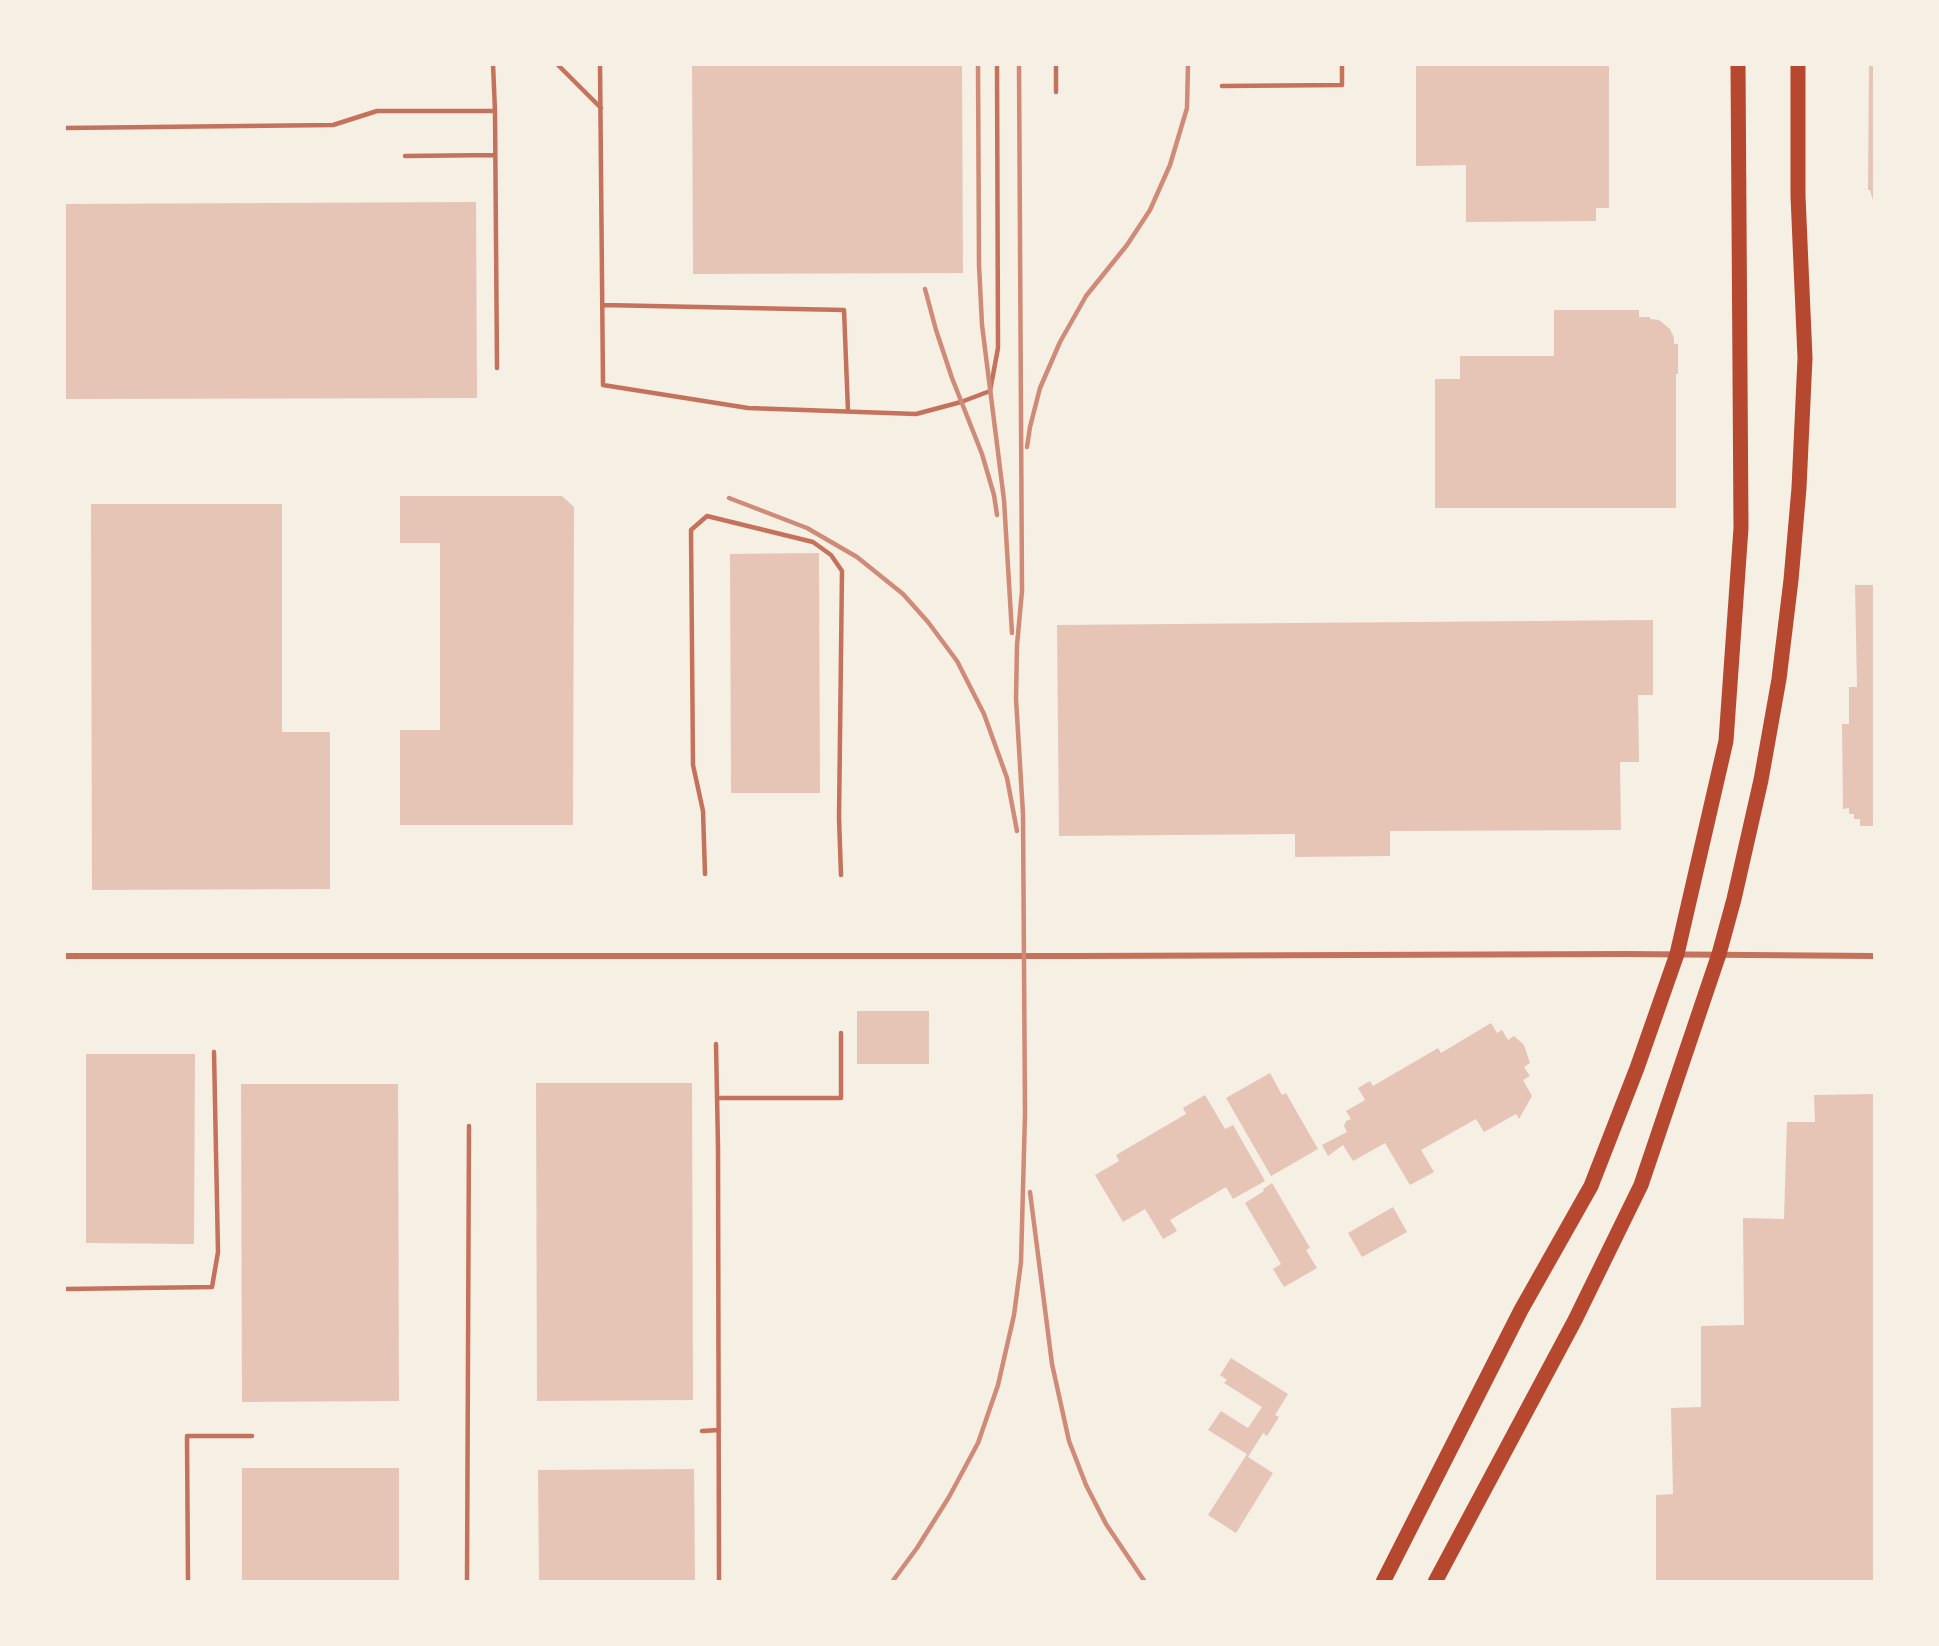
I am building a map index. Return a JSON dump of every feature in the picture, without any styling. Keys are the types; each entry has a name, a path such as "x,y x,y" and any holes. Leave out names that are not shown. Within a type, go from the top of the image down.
{"main road":[{"path":"1383,1581 1521,1310 1591,1186 1638,1068 1677,954 1726,741 1740,540 1738,64"},
{"path":"1435,1581 1575,1320 1641,1185 1719,954 1734,899 1761,780 1779,679 1799,488 1805,358 1798,196 1798,64"}],"street":[{"path":"64,956 1078,957 1677,954 1875,956"}],"lane":[{"path":"493,64 496,368"},
{"path":"557,64 601,108"},
{"path":"600,64 603,385 748,408 916,414 961,402 990,391 998,348 997,64"},
{"path":"1056,64 1056,92"},
{"path":"1222,86 1342,85 1342,64"},
{"path":"64,128 333,125 377,111 495,111"},
{"path":"405,156 495,155"},
{"path":"603,305 844,310 848,411"},
{"path":"705,874 703,811 693,765 691,530 706,516 813,542 831,555 842,571 839,818 841,875"},
{"path":"717,1098 840,1098 841,1033"},
{"path":"716,1044 719,1581"},
{"path":"64,1290 212,1287 218,1252 214,1052"},
{"path":"467,1581 469,1126"},
{"path":"702,1431 719,1430"},
{"path":"188,1581 187,1436 252,1436"}],"building":[{"path":"692,64 962,64 963,273 693,274"},
{"path":"1416,64 1609,64 1609,208 1596,208 1596,221 1466,222 1466,165 1416,166"},
{"path":"1869,64 1874,64 1874,204 1870,190 1868,190"},
{"path":"476,202 477,398 64,399 64,204"},
{"path":"1554,310 1639,310 1639,317 1659,320 1670,329 1674,344 1678,344 1676,508 1435,508 1435,379 1460,379 1460,356 1554,356"},
{"path":"400,496 562,496 574,507 573,825 400,825 400,730 440,730 440,543 400,543"},
{"path":"91,504 282,504 282,732 330,732 330,889 92,890"},
{"path":"819,553 820,793 731,793 730,554"},
{"path":"1855,585 1874,585 1874,826 1860,826 1860,819 1854,819 1854,814 1849,814 1849,808 1843,809 1842,724 1849,724 1849,687 1857,687"},
{"path":"1653,620 1653,695 1638,695 1639,762 1620,762 1621,830 1390,831 1390,856 1295,857 1295,834 1059,836 1057,625"},
{"path":"857,1011 929,1011 929,1064 857,1064"},
{"path":"1491,1023 1497,1033 1502,1030 1508,1040 1514,1036 1524,1045 1530,1063 1524,1067 1530,1076 1523,1080 1532,1096 1519,1119 1516,1114 1484,1132 1476,1119 1421,1150 1434,1172 1410,1185 1385,1143 1353,1161 1343,1145 1328,1156 1322,1145 1347,1132 1344,1126 1346,1121 1351,1119 1346,1111 1365,1100 1358,1088 1370,1081 1373,1086 1438,1048 1441,1053"},
{"path":"86,1054 195,1054 194,1244 86,1243"},
{"path":"1270,1073 1282,1095 1286,1093 1318,1149 1271,1176 1226,1098"},
{"path":"536,1083 692,1083 693,1400 537,1401"},
{"path":"241,1084 398,1084 399,1401 242,1402"},
{"path":"1874,1094 1874,1582 1656,1582 1656,1495 1673,1494 1671,1408 1701,1407 1701,1326 1744,1325 1743,1218 1784,1219 1787,1122 1815,1122 1814,1095"},
{"path":"1205,1095 1225,1129 1233,1125 1265,1181 1233,1199 1226,1187 1170,1220 1177,1231 1163,1239 1145,1209 1123,1222 1095,1175 1119,1161 1116,1155 1186,1114 1183,1108"},
{"path":"1272,1183 1310,1248 1306,1250 1317,1268 1284,1287 1273,1269 1281,1264 1245,1203"},
{"path":"1393,1207 1407,1232 1362,1257 1348,1233"},
{"path":"1231,1358 1288,1394 1275,1415 1279,1417 1267,1436 1263,1433 1248,1457 1273,1473 1236,1533 1208,1515 1247,1454 1208,1430 1221,1411 1248,1428 1262,1407 1224,1383 1227,1380 1220,1375"},
{"path":"242,1468 399,1468 399,1582 242,1582"},
{"path":"694,1469 695,1582 539,1582 538,1470"}],"railway":[{"path":"978,64 979,265 982,325 1004,500 1012,633"},
{"path":"892,1582 917,1548 949,1497 978,1443 998,1385 1014,1315 1021,1262 1025,1114 1023,814 1016,699 1017,645 1022,591 1019,64"},
{"path":"1027,447 1040,388 1060,342 1086,296 1127,245 1150,210 1170,165 1187,108 1188,64"},
{"path":"925,289 952,378 982,454 994,495 997,515"},
{"path":"729,498 807,528 857,557 903,594 928,622 957,661 984,714 1007,778 1017,831"},
{"path":"1030,1192 1052,1364 1069,1441 1086,1485 1106,1524 1145,1582"}]}
